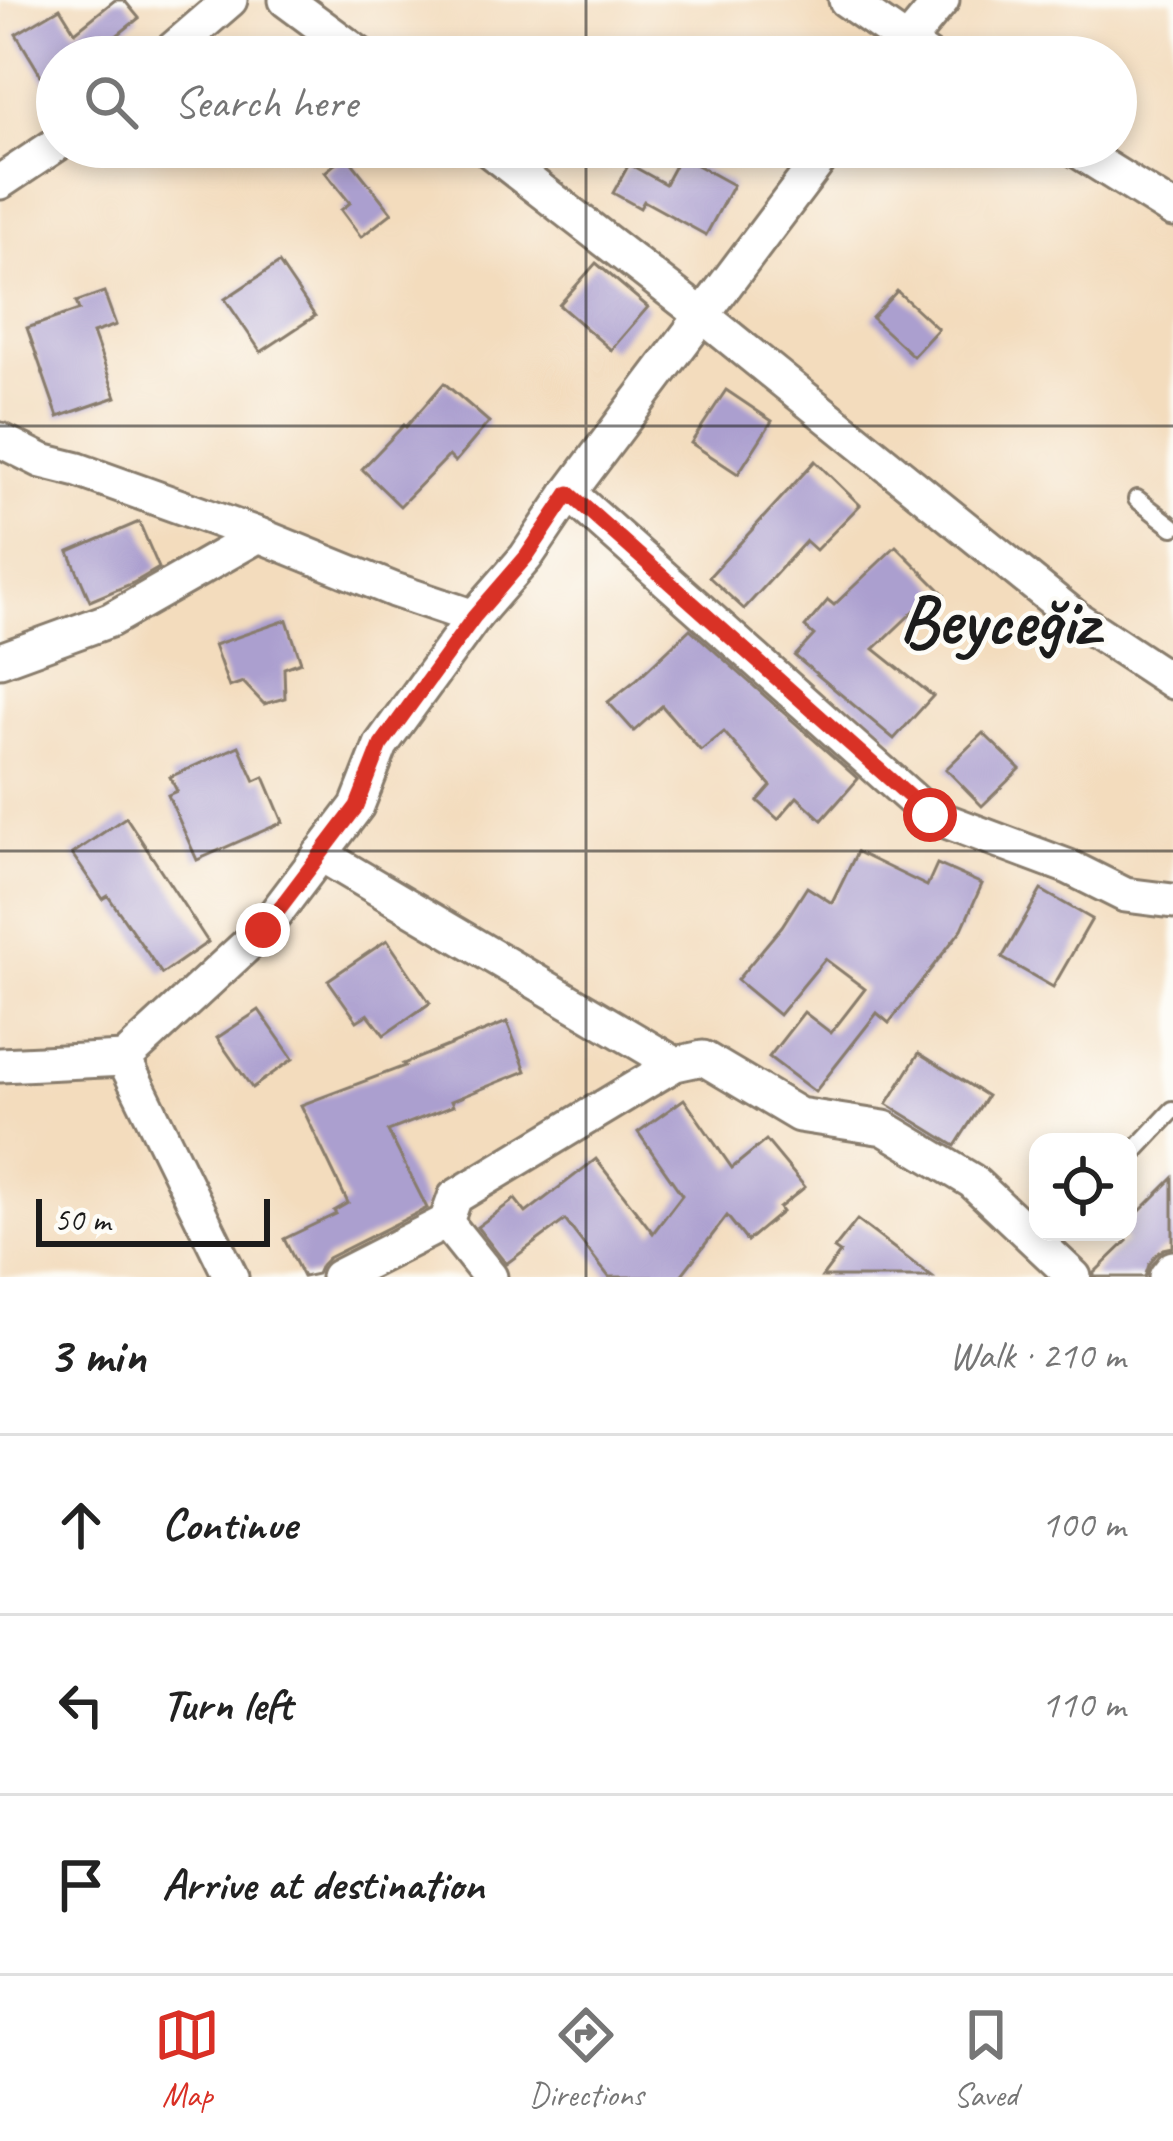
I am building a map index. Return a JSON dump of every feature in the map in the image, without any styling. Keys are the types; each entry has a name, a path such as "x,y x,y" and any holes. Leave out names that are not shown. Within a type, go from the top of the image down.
{"street":[{"path":"188,36 230,0"},
{"path":"286,0 335,36"},
{"path":"846,0 890,36"},
{"path":"919,36 942,0"},
{"path":"0,182 36,159"},
{"path":"512,168 704,316 1076,618 1173,682"},
{"path":"0,1065 124,1059 263,930 357,806 381,745 813,168"},
{"path":"1106,168 1173,210"},
{"path":"0,440 42,461 259,535 474,617"},
{"path":"569,493 930,815 1069,867 1125,895 1173,902"},
{"path":"0,659 110,620 259,535"},
{"path":"320,854 675,1064"},
{"path":"338,1277 446,1222 455,1197 675,1064 704,1058 800,1115 884,1127 972,1180 1029,1224"},
{"path":"124,1059 231,1277"},
{"path":"446,1222 490,1277"},
{"path":"1051,1241 1074,1277"},
{"path":"1166,1277 1173,1268"}],"lane":[{"path":"1137,500 1173,527"},
{"path":"1137,1148 1173,1110"}],"building":[{"path":"115,0 124,0 139,18 116,36 36,36 36,67 16,34 60,8 75,32"},
{"path":"356,168 392,213 361,237 341,210 350,203 325,172"},
{"path":"627,168 636,168 665,184 674,168 702,168 733,185 706,235 644,201 640,208 613,193"},
{"path":"279,263 315,316 261,352 225,299"},
{"path":"596,263 648,307 611,350 559,305"},
{"path":"897,291 938,329 913,356 872,318"},
{"path":"104,292 116,325 93,333 116,397 58,417 27,328 79,310 76,302"},
{"path":"444,383 489,422 455,462 449,456 400,506 362,469"},
{"path":"726,390 772,421 738,474 691,443"},
{"path":"815,461 860,505 816,550 806,541 744,609 709,577"},
{"path":"139,522 159,568 90,601 69,552"},
{"path":"896,546 944,594 920,616 914,611 874,649 933,696 894,739 795,656 814,635 805,627 828,600 834,605"},
{"path":"287,620 301,662 284,668 285,698 264,704 243,682 229,687 214,645"},
{"path":"690,629 858,779 822,820 797,797 778,819 758,801 771,786 724,732 701,751 662,706 634,731 608,702"},
{"path":"983,733 1020,769 982,806 946,769"},
{"path":"239,746 255,781 264,777 283,822 197,860 168,795 177,791 170,777"},
{"path":"126,817 208,942 162,974 108,896 103,899 72,854"},
{"path":"857,852 927,886 937,864 982,884 962,929 889,1023 877,1013 815,1092 769,1057 804,1012 831,1033 865,989 825,959 779,1015 737,980 807,887 832,903"},
{"path":"1041,890 1092,919 1053,987 1002,958"},
{"path":"387,940 430,1003 384,1035 368,1014 357,1021 328,980"},
{"path":"259,1010 293,1059 252,1088 217,1038"},
{"path":"507,1022 526,1071 388,1131 427,1208 328,1258 317,1274 303,1277 284,1239 336,1214 348,1203 301,1105"},
{"path":"919,1053 987,1096 955,1146 887,1104"},
{"path":"684,1099 732,1168 766,1140 805,1187 747,1241 727,1216 680,1277 609,1277 565,1220 506,1264 477,1227 515,1199 526,1213 596,1159 653,1233 682,1195 638,1132"},
{"path":"1173,1178 1173,1247 1156,1255 1145,1277 1094,1277 1127,1241 1137,1241 1137,1214"},
{"path":"857,1220 932,1277 822,1277 840,1253 834,1249"}],"district":[{"name":"Beyceğiz","path":"998,619"}],"route":[{"path":"263,930 357,806 381,745 474,617 526,557 569,493 930,815"}]}
